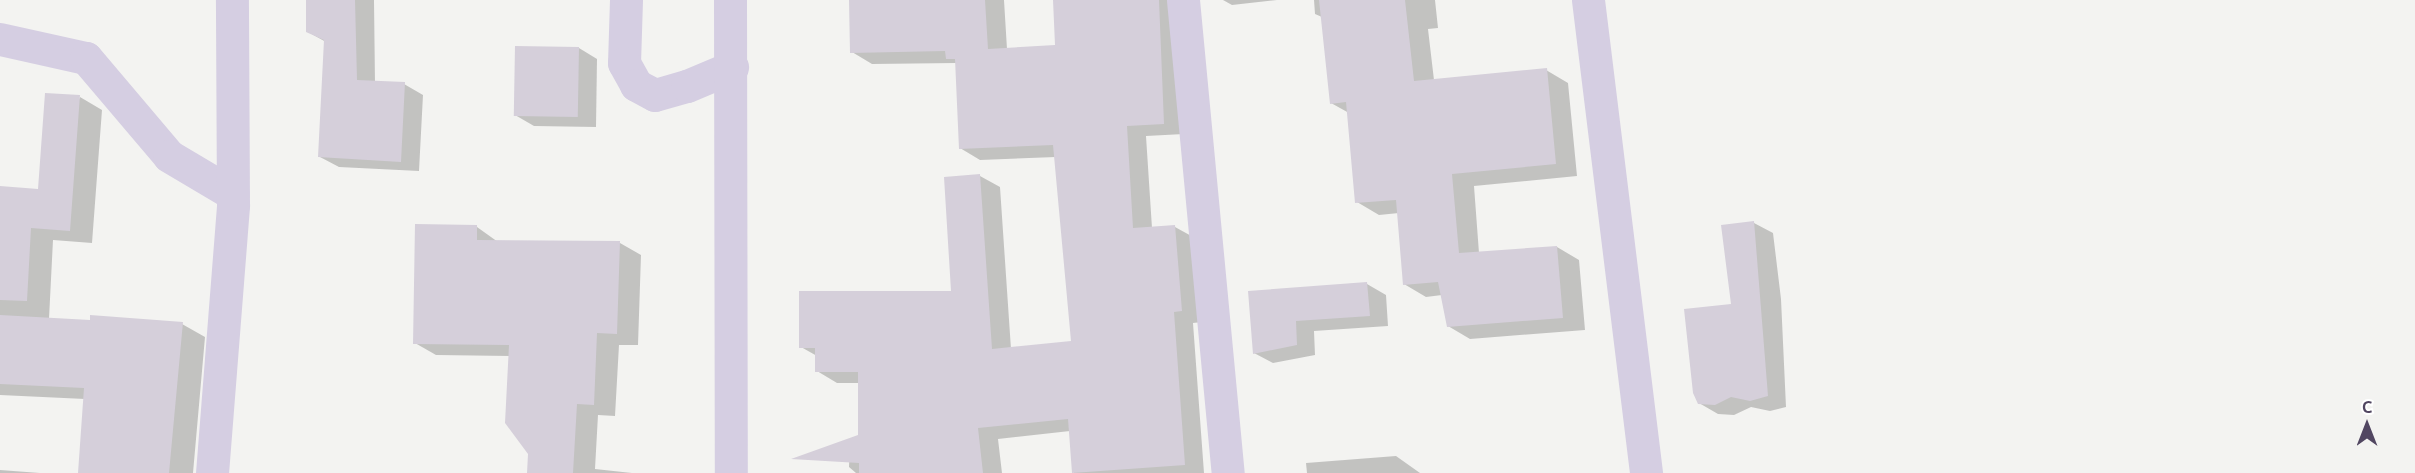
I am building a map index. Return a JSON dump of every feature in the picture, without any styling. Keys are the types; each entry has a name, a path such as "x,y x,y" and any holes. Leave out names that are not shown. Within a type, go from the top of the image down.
{"street":[{"path":"212,473 233,194 232,0"},
{"path":"626,0 624,63 636,85 655,95 732,67"},
{"path":"730,0 732,67 731,473"},
{"path":"1183,0 1228,473"},
{"path":"1588,0 1646,473"},
{"path":"0,39 86,58 169,156 233,194"}],"building":[{"path":"306,0 355,0 357,80 405,82 401,162 318,157 324,40 306,32"},
{"path":"849,0 985,0 988,49 1055,45 1053,0 1159,0 1164,124 1127,126 1133,228 1175,225 1182,311 1174,312 1185,465 1072,473 1068,419 978,428 983,473 859,473 859,463 791,459 858,435 858,372 815,372 815,348 799,348 799,291 951,291 944,177 980,174 992,349 1071,341 1053,145 959,149 955,59 946,59 945,51 850,53"},
{"path":"1319,0 1405,0 1414,81 1547,68 1556,164 1452,174 1459,253 1557,246 1563,318 1447,327 1438,282 1403,285 1396,200 1355,203 1346,102 1330,104"},
{"path":"515,46 579,47 578,117 514,116"},
{"path":"45,93 80,95 70,231 31,228 27,301 0,300 0,186 38,189"},
{"path":"1754,221 1768,396 1750,401 1731,397 1715,405 1698,404 1693,393 1684,309 1731,304 1721,225"},
{"path":"415,224 477,225 477,240 620,241 617,334 597,333 594,405 577,404 573,473 527,473 528,454 505,423 509,345 413,344"},
{"path":"1367,282 1370,316 1296,321 1297,345 1253,354 1248,291"},
{"path":"0,315 90,320 90,315 183,322 169,473 78,473 84,388 0,384"}]}
